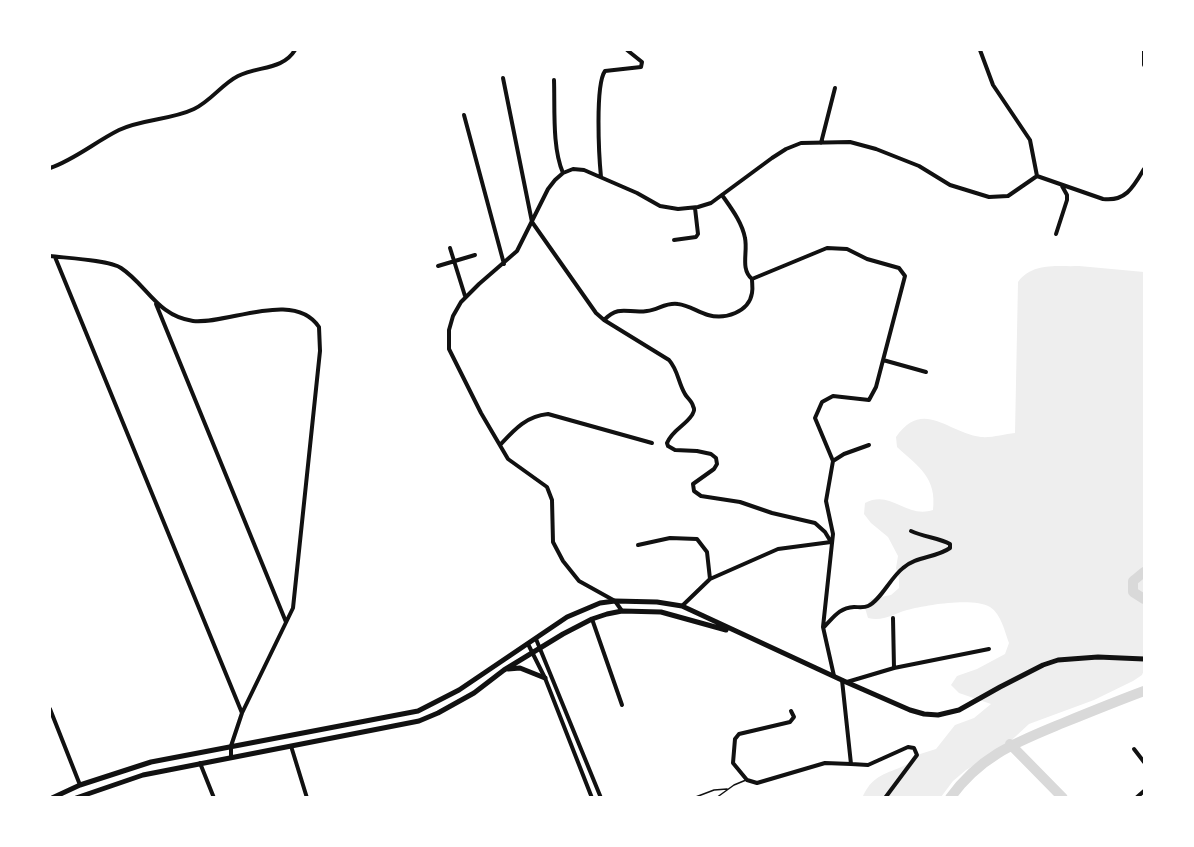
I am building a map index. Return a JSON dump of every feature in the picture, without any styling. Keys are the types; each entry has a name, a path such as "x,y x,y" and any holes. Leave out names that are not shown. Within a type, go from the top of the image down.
{"main road":[{"path":"52,798 80,785 151,762 418,711 459,690 567,617 600,603 615,601 657,602 682,606 844,681 924,714 938,715 959,710 1043,665 1058,660 1098,657 1144,659"},
{"path":"76,798 142,775 419,721 474,693 504,670 592,619 622,611 661,612 745,636"},
{"path":"504,670 520,668 545,678"}],"street":[{"path":"50,168 126,127 197,108 212,99 238,76 281,64 290,58 295,50"},
{"path":"601,177 599,108 601,79 605,71 610,69 641,68 642,62 627,50"},
{"path":"980,50 993,85 1030,141 1037,176"},
{"path":"1144,50 1144,64"},
{"path":"503,78 532,222 596,313 665,356 676,369 678,380 694,410 691,417 669,438 668,446 675,450 711,454 716,458 717,464 714,470 695,480 692,488 694,491 701,496 740,502 772,513 814,523 825,532 831,543"},
{"path":"554,80 557,152 563,173"},
{"path":"820,143 835,88"},
{"path":"464,115 504,264"},
{"path":"622,611 615,601 579,581 563,561 553,542 552,500 547,488 508,459 481,413 449,349 449,330 453,316 465,296 517,252 548,189 563,173 573,169 584,170 637,193 660,206 678,209 695,208 711,203 786,150 801,143 850,142 876,149 919,166 950,185 989,197 1008,196 1037,176"},
{"path":"1037,176 1111,200 1130,192 1144,169"},
{"path":"1056,234 1067,200 1062,186"},
{"path":"604,320 611,313 623,309 648,311 676,303 712,317 726,317 740,311 752,294 752,279 745,270 746,240 733,211 722,195"},
{"path":"674,240 696,237 698,234 695,208"},
{"path":"450,248 465,296"},
{"path":"752,279 827,248 847,249 867,259 899,268 905,276 876,387 868,400 833,396 822,402 815,418 833,460 826,501 833,527 823,627 834,676"},
{"path":"438,266 475,255"},
{"path":"50,256 114,264 130,275 156,303 181,318 195,321 250,311 292,311 308,316 319,327 320,351 293,608 242,713 231,746 231,757"},
{"path":"55,257 242,713"},
{"path":"156,303 286,622"},
{"path":"883,360 926,372"},
{"path":"500,445 516,427 532,418 548,414 574,419 652,443"},
{"path":"833,460 869,445"},
{"path":"823,627 840,610 867,607 872,604 903,567 919,559 941,554 950,548 948,542 931,539 911,531"},
{"path":"638,545 670,538 697,538 707,552 710,579"},
{"path":"682,606 710,579 778,549 831,543"},
{"path":"893,618 894,668"},
{"path":"592,619 622,705"},
{"path":"536,639 601,798"},
{"path":"528,644 545,678 592,798"},
{"path":"851,765 844,681 894,668 989,649"},
{"path":"50,709 80,785"},
{"path":"791,711 794,717 790,722 739,734 735,739 733,763 747,780 758,783 825,763 868,765 908,747 914,748 916,755 885,798"},
{"path":"291,746 307,798"},
{"path":"1134,749 1144,762"},
{"path":"200,763 214,798"},
{"path":"1136,798 1144,791"}],"lane":[{"path":"716,798 727,789 747,780"},
{"path":"693,798 714,790 727,789"}],"shaded area":[{"path":"1079,266 1144,272 1144,670 1142,675 1094,700 1029,724 1002,749 966,770 953,781 941,797 862,798 876,779 904,766 917,755 936,749 955,725 974,718 991,704 959,693 951,685 957,676 977,669 1005,654 1009,643 997,614 990,607 982,604 961,602 937,604 883,618 868,618 865,608 871,599 891,595 899,588 899,578 896,568 898,556 888,537 864,514 865,503 883,499 915,511 933,510 932,489 925,474 897,447 896,437 906,426 916,420 936,421 981,437 1015,433 1018,282 1038,268"}],"waterway":[{"path":"1144,572 1133,581 1133,592 1144,599"},
{"path":"950,798 962,783 987,760 1015,744 1144,691"},
{"path":"1010,744 1063,798"}]}
